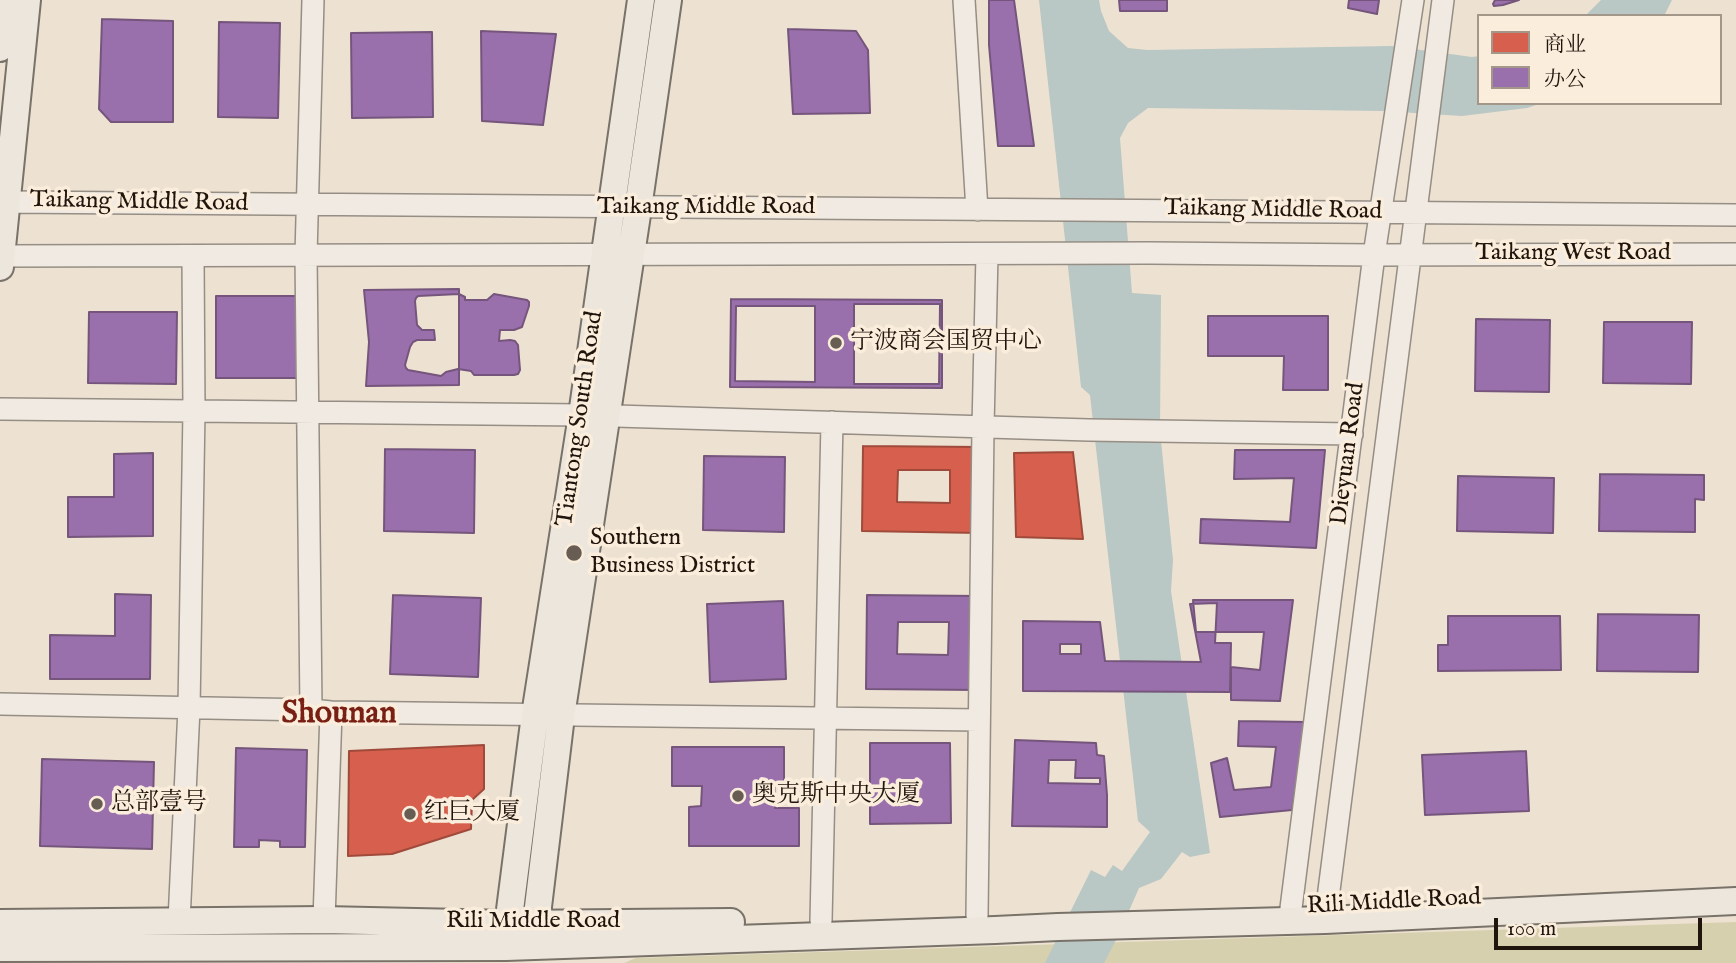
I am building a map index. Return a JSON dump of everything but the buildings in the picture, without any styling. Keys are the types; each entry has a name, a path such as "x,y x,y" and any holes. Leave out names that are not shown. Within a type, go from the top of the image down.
{"main road":[{"path":"0,48 5,0"},
{"path":"0,259 3,205 27,0"},
{"name":"Tiantong South Road","path":"594,416 604,255 641,0"},
{"name":"Tiantong South Road","path":"506,944 548,715 594,416 631,255 668,0"},
{"name":"Tiantong South Road","path":"533,944 548,715"},
{"name":"Rili Middle Road","path":"1326,913 1736,887"},
{"name":"Rili Middle Road","path":"1138,917 1291,908 1326,913 1736,901"},
{"path":"1063,919 1326,913"},
{"name":"Rili Middle Road","path":"533,944 821,921 977,916 1063,919"},
{"name":"Rili Middle Road","path":"0,923 324,919 506,944"},
{"name":"Rili Middle Road","path":"0,948 533,944 995,930 1063,919"}],"street":[{"path":"313,0 306,256 308,412 321,711 324,919"},
{"path":"964,0 977,210"},
{"name":"Dieyuan Road","path":"1291,908 1374,255 1413,0"},
{"name":"Dieyuan Road","path":"1326,913 1443,0"},
{"name":"Taikang Middle Road","path":"3,205 1146,209 1415,213"},
{"name":"Taikang West Road","path":"1415,213 1736,215"},
{"name":"Taikang Middle Road","path":"0,259 1150,253 1409,255"},
{"path":"977,916 987,254"},
{"name":"Taikang West Road","path":"1409,255 1736,254"},
{"path":"180,921 189,708 194,411 193,256"},
{"path":"0,409 594,416 1089,430 1352,434"},
{"path":"821,921 832,422"},
{"path":"0,704 979,720"}],"shaded area":[{"path":"1039,0 1099,0 1109,31 1128,48 1147,50 1392,46 1477,56 1477,105 1536,105 1462,116 1383,111 1148,108 1128,123 1120,138 1132,293 1161,295 1160,431 1173,560 1171,591 1210,853 1190,857 1182,852 1161,879 1139,888 1104,963 1045,963 1091,870 1105,877 1113,865 1122,871 1150,832 1138,821 1090,395 1081,387"},
{"path":"1601,0 1672,0 1665,14 1587,14"},
{"path":"1736,922 1736,963 624,963 636,958"}],"place":[{"name":"宁波商会国贸中心","path":"836,343"},
{"name":"Southern Business District","path":"574,553"},
{"name":"奥克斯中央大厦","path":"738,796"},
{"name":"总部壹号","path":"97,804"},
{"name":"红巨大厦","path":"410,814"}],"district":[{"name":"Shounan","path":"339,715"}]}
